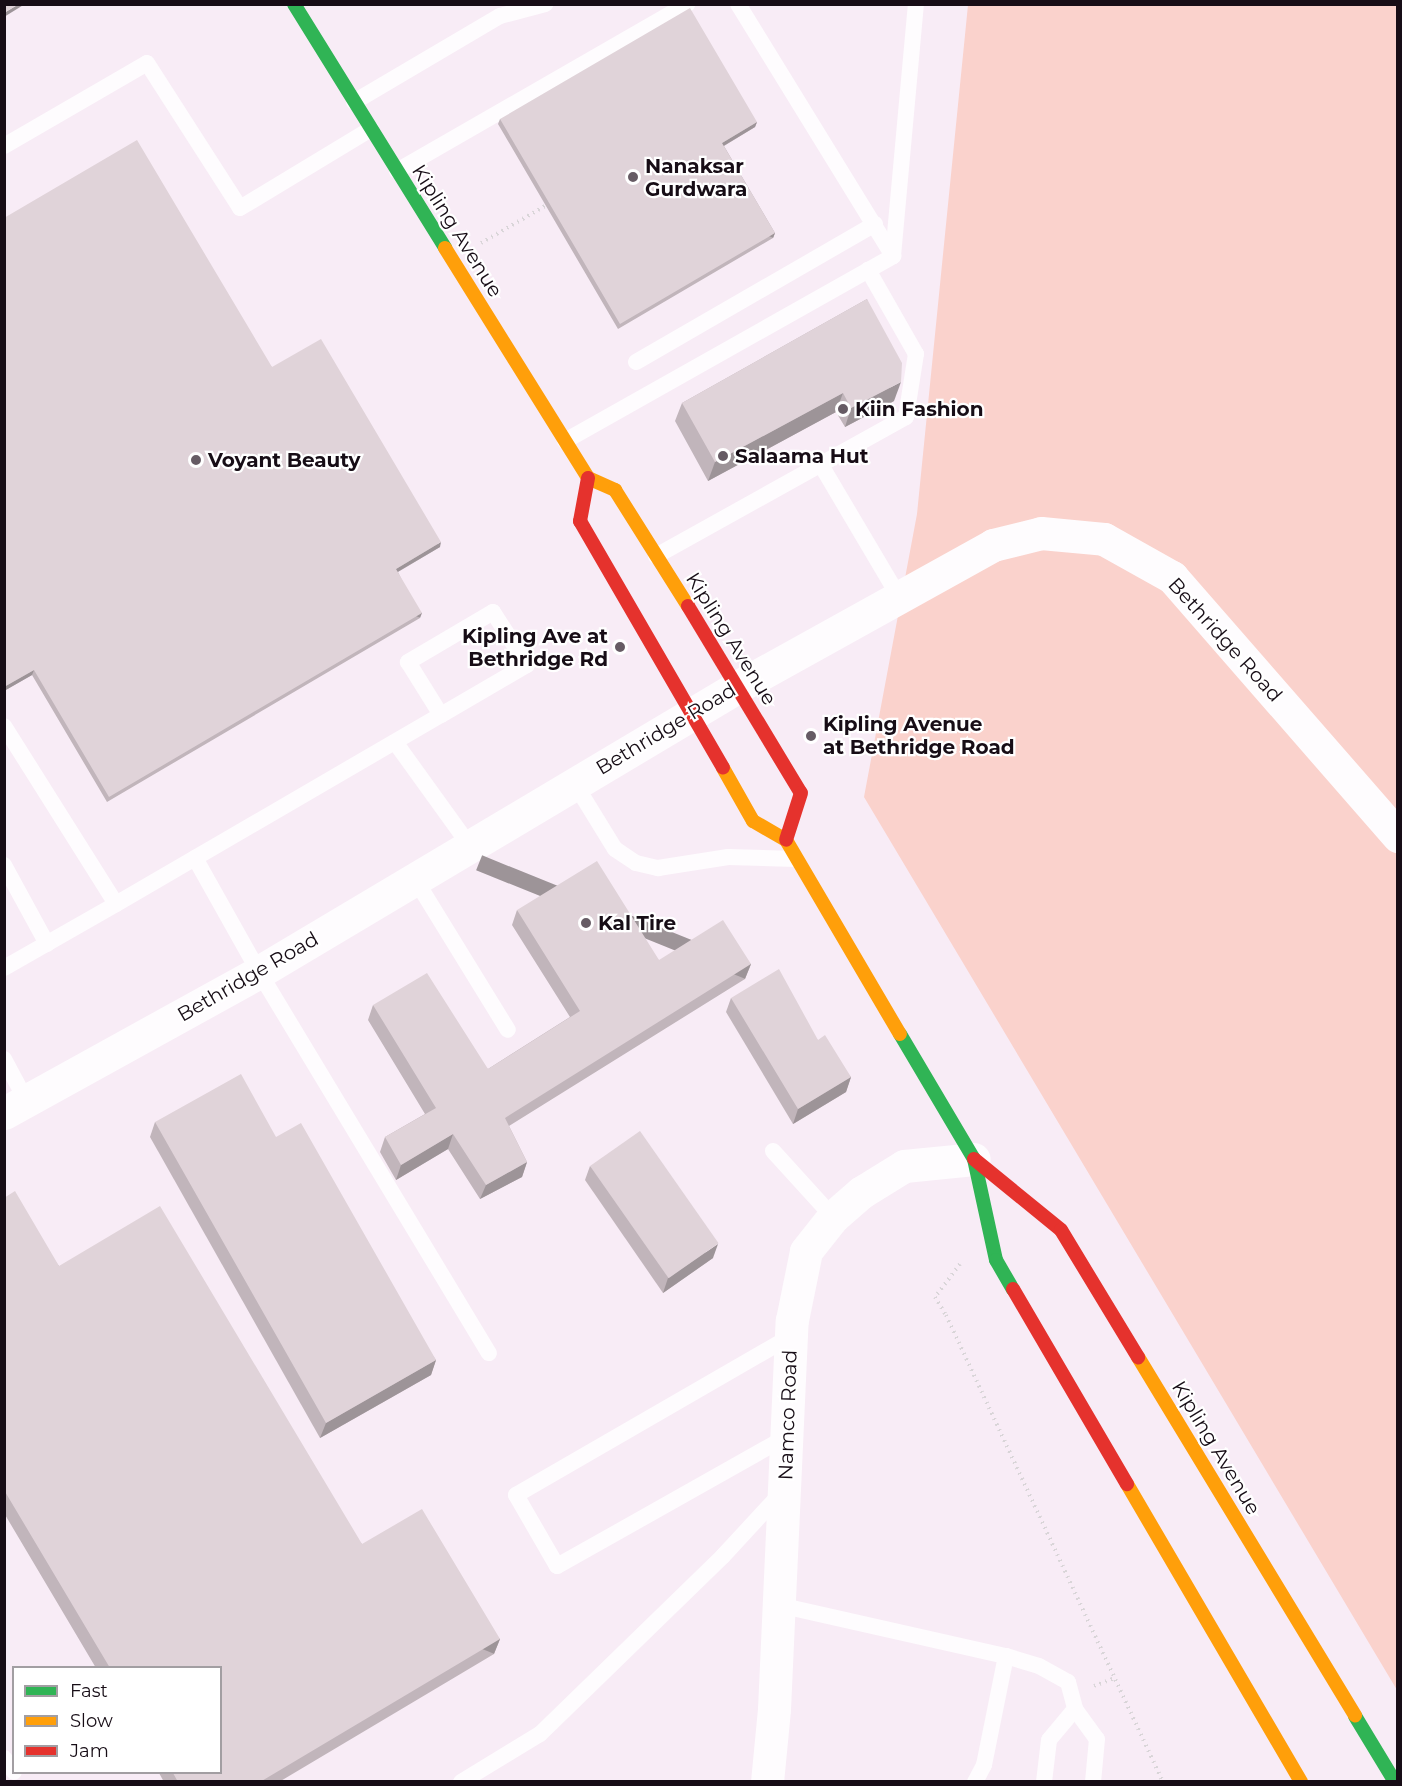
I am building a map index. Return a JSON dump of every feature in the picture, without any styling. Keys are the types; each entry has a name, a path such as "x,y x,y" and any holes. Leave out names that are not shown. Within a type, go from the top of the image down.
{"main road":[{"name":"Kipling Avenue","path":"294,4 588,478 615,490 738,686 801,793 786,840 974,1159 996,1260 1301,1782"},
{"path":"588,478 580,521 693,713 753,821 786,840"},
{"name":"Kipling Avenue","path":"974,1159 1061,1230 1395,1782"}],"street":[{"name":"Bethridge Road","path":"16,1108 259,972 738,686 993,544 1041,533 1104,539 1172,578 1398,836"},
{"name":"Namco Road","path":"767,1782 779,1605 792,1320 806,1251 833,1217 862,1192 904,1166 974,1159"}],"lane":[{"path":"354,102 500,16 544,4"},
{"path":"397,171 687,4"},
{"path":"738,4 894,256"},
{"path":"894,256 916,4"},
{"path":"4,146 147,63 240,208 371,129"},
{"path":"636,363 875,224"},
{"path":"565,441 894,256"},
{"path":"656,556 906,417 916,354 868,270"},
{"path":"821,465 899,597"},
{"path":"4,968 47,944 395,742 527,665 493,612 408,662 441,715"},
{"path":"4,726 116,904"},
{"path":"395,742 470,846"},
{"path":"575,784 615,849 636,863 658,868 728,857 796,859"},
{"path":"195,858 259,972 489,1353"},
{"path":"4,865 47,944"},
{"path":"415,879 508,1029"},
{"path":"4,1059 16,1108"},
{"path":"773,1151 833,1217"},
{"path":"788,1436 557,1566 516,1496 791,1336"},
{"path":"461,1782 540,1734 723,1556 785,1490"},
{"path":"779,1605 1006,1656 1039,1666 1068,1682 1075,1709 1097,1738 1093,1782"},
{"path":"975,1782 984,1765 1006,1656"},
{"path":"1044,1782 1049,1740 1075,1709"}],"path":[{"path":"452,260 545,206"},
{"path":"960,1264 935,1297 956,1336 1163,1782"}],"shaded area":[{"path":"968,5 1397,5 1397,1690 864,797 917,514"}],"building":[{"path":"4,4 19,4 4,13"},
{"name":"Nanaksar Gurdwara","path":"690,8 757,122 722,143 775,233 620,324 500,119"},
{"name":"Voyant Beauty","path":"137,140 272,367 321,339 441,542 396,569 422,613 109,797 34,670 4,687 4,218"},
{"path":"867,299 902,363 901,382 851,408 843,393 715,462 682,403"},
{"path":"597,861 659,960 723,920 751,964 505,1118 527,1162 486,1185 453,1134 401,1165 385,1137 436,1108 373,1005 427,973 488,1069 580,1011 517,910"},
{"path":"779,969 818,1040 825,1035 851,1077 798,1109 731,998"},
{"path":"241,1074 276,1137 301,1123 436,1360 326,1423 155,1122"},
{"path":"640,1131 719,1243 669,1278 590,1166"},
{"path":"15,1191 59,1266 160,1206 362,1544 422,1509 500,1639 260,1782 178,1782 174,1774 222,1774 222,1666 109,1666 4,1490 4,1198"}],"traffic: fast":[{"path":"294,4 445,248"},
{"path":"900,1034 974,1159 996,1260 1013,1289"},
{"path":"1355,1716 1395,1782"}],"traffic: slow":[{"path":"445,248 588,478 615,490 688,606"},
{"path":"723,768 753,821 786,840 900,1034"},
{"path":"1138,1357 1355,1716"},
{"path":"1127,1484 1301,1782"}],"traffic: jam":[{"path":"588,478 580,521 723,768"},
{"path":"688,606 801,793 786,840"},
{"path":"974,1159 1061,1230 1138,1357"},
{"path":"1013,1289 1127,1484"}],"place":[{"name":"Nanaksar Gurdwara","path":"633,177"},
{"name":"Kiin Fashion","path":"843,409"},
{"name":"Salaama Hut","path":"723,456"},
{"name":"Voyant Beauty","path":"196,460"},
{"name":"Kipling Ave at Bethridge Rd","path":"620,647"},
{"name":"Kipling Avenue at Bethridge Road","path":"811,736"},
{"name":"Kal Tire","path":"586,923"}]}
